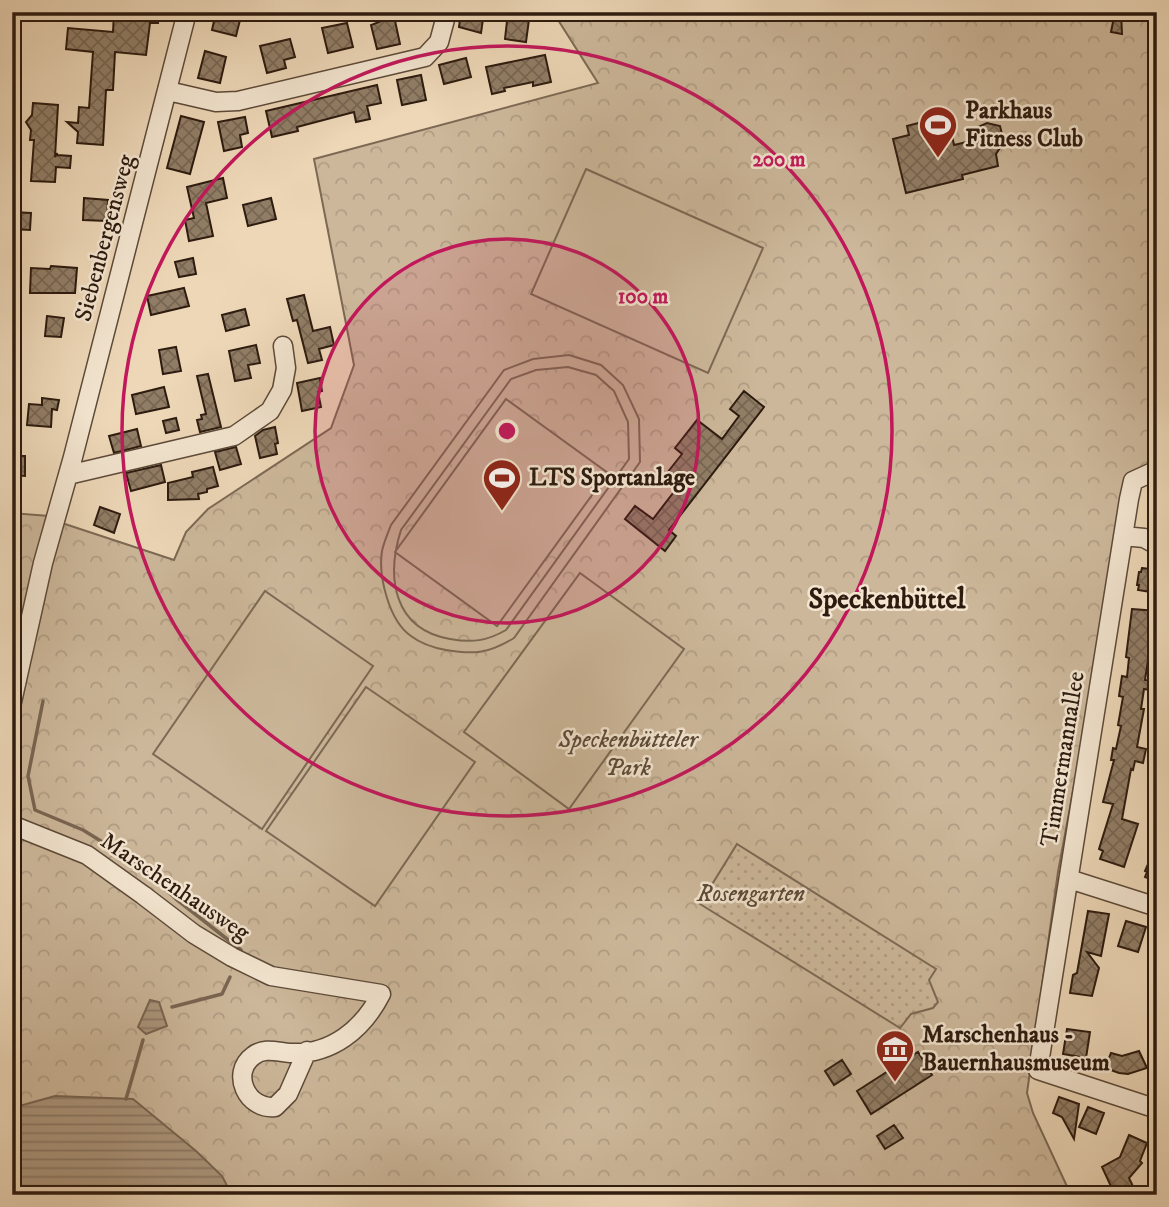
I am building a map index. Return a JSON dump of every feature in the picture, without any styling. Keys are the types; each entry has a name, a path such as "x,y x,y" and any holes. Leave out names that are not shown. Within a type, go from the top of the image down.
{"street":[{"name":"Siebenbergensweg","path":"12,702 43,563 187,12"},
{"path":"168,92 216,102 238,102 425,57 439,42 447,12"},
{"path":"68,475 234,436 270,411 282,390 286,368 283,346"},
{"name":"Timmermannallee","path":"1157,470 1133,481 1038,1070 1157,1109"},
{"path":"1123,536 1144,538 1157,545"},
{"name":"Marschenhausweg","path":"12,825 87,855 194,934 271,976 380,994 374,1007 349,1036 328,1046 307,1051"},
{"path":"1069,879 1157,907"}],"green space":[{"name":"Speckenbütteler Park","path":"553,12 1157,12 1157,468 1127,500 1058,872 1027,1093 1033,1113 1071,1195 12,1195 12,513 49,516 65,524 174,560 186,532 208,509 331,428 354,365 314,159 598,83"},
{"path":"586,169 763,248 708,373 531,294"},
{"path":"569,355 601,365 623,385 639,419 640,462 514,638 489,650 474,652 446,650 428,645 403,629 391,609 381,561 386,538 391,525 504,370 533,359","holes":["568,367 596,375 614,391 628,422 629,459 506,630 486,639 465,641 431,633 416,624 405,613 395,583 394,565 401,530 511,379 536,370"]},
{"name":"LTS Sportanlage","path":"506,399 608,473 497,626 395,552"},
{"path":"580,573 684,649 569,809 464,732"},
{"path":"265,591 373,666 262,829 153,754"},
{"path":"366,687 475,762 375,906 266,831"},
{"name":"Rosengarten","path":"737,844 936,969 929,980 938,1002 933,1008 911,1014 900,1028 700,904"}],"shaded area":[{"path":"150,1000 159,1002 167,1026 146,1034 138,1027"},
{"path":"55,1096 133,1099 222,1176 232,1195 12,1195 12,1108"}],"building":[{"path":"114,12 159,12 158,23 150,23 146,55 115,52 113,90 106,90 103,145 77,143 78,132 67,122 78,123 79,107 89,108 93,52 66,49 68,28 113,32"},
{"path":"216,12 242,12 236,36 212,30"},
{"path":"461,12 472,12 471,18 483,19 481,33 459,27"},
{"path":"508,12 530,12 526,42 505,39"},
{"path":"1115,12 1121,12 1122,34 1111,32"},
{"path":"394,16 400,44 377,49 371,25"},
{"path":"347,23 353,47 328,53 322,28"},
{"path":"290,39 295,57 284,60 286,68 267,73 260,46"},
{"path":"205,51 226,57 220,83 198,78"},
{"path":"545,55 551,82 533,86 533,82 504,88 505,91 492,94 486,67"},
{"path":"466,58 471,77 444,84 439,65"},
{"path":"421,75 426,100 402,105 397,80"},
{"path":"377,85 381,103 367,106 370,119 356,122 354,112 297,127 298,131 272,137 266,111"},
{"path":"33,103 58,105 55,157 57,153 71,156 70,168 56,167 55,182 31,181 34,140 30,140 31,130 26,122 32,115"},
{"path":"181,116 204,122 190,174 167,168"},
{"path":"245,117 248,133 240,135 242,147 224,151 218,122"},
{"path":"930,120 934,130 950,126 954,145 975,140 974,132 987,123 1000,126 1004,142 996,154 998,166 962,175 963,179 906,193 893,139 909,135 907,126"},
{"path":"223,178 227,198 206,203 213,236 189,241 185,220 194,218 187,187"},
{"path":"84,198 108,200 107,221 83,220"},
{"path":"271,198 276,219 248,226 243,205"},
{"path":"12,212 31,213 30,230 12,229"},
{"path":"193,258 196,274 179,277 175,262"},
{"path":"51,266 77,268 75,293 30,293 31,268 50,269"},
{"path":"184,288 189,306 151,315 147,296"},
{"path":"304,295 313,331 330,327 334,345 319,349 322,360 308,363 297,320 293,321 287,299"},
{"path":"245,309 249,325 226,331 222,315"},
{"path":"47,316 64,318 61,337 45,336"},
{"path":"256,345 260,363 248,365 251,378 235,381 229,351"},
{"path":"176,347 181,371 163,374 159,350"},
{"path":"208,374 221,427 200,432 197,420 206,414 197,376"},
{"path":"320,378 322,391 318,392 321,407 302,411 297,383"},
{"path":"164,387 169,407 136,414 132,395"},
{"path":"744,391 764,407 669,530 676,536 665,551 625,519 635,506 653,519 680,484 667,473 682,454 675,448 697,420 722,439 739,416 730,409"},
{"path":"42,398 59,400 57,410 52,409 51,427 27,425 29,404 42,405"},
{"path":"176,418 179,430 166,433 163,421"},
{"path":"275,427 277,454 260,458 255,436 263,430"},
{"path":"137,429 141,446 114,453 109,436"},
{"path":"236,447 241,464 220,470 215,452"},
{"path":"12,456 25,456 25,476 12,475"},
{"path":"161,465 165,482 131,491 126,473"},
{"path":"213,467 218,486 198,494 199,499 168,500 168,483 193,477 192,472"},
{"path":"100,507 120,514 114,533 94,525"},
{"path":"1142,568 1157,570 1157,593 1138,590 1139,572"},
{"path":"1132,609 1157,611 1157,628 1153,627 1145,680 1151,681 1150,690 1144,689 1141,709 1144,709 1137,747 1146,749 1143,763 1135,761 1133,770 1131,769 1122,819 1138,824 1124,867 1100,859 1103,851 1099,849 1113,804 1103,802 1114,760 1111,760 1113,748 1116,749 1121,726 1118,725 1123,697 1119,696 1122,676 1127,677 1129,658 1126,657"},
{"path":"1155,848 1157,849 1157,882 1145,877"},
{"path":"1088,911 1109,914 1101,956 1087,952 1099,968 1092,996 1070,993 1073,975 1077,973"},
{"path":"1126,921 1146,927 1138,952 1118,946"},
{"path":"1067,1029 1090,1032 1086,1058 1063,1054"},
{"path":"1139,1051 1147,1068 1128,1074 1105,1068 1111,1053 1122,1056"},
{"name":"Marschenhaus - Bauernhausmuseum","path":"918,1052 932,1075 871,1114 857,1091"},
{"path":"842,1060 851,1074 834,1085 825,1071"},
{"path":"1059,1097 1079,1104 1074,1139 1062,1117 1053,1113"},
{"path":"1088,1107 1104,1113 1096,1134 1079,1127"},
{"path":"894,1125 903,1138 885,1149 877,1136"},
{"path":"1129,1135 1147,1143 1140,1161 1142,1163 1129,1178 1137,1195 1115,1195 1102,1167 1120,1157"}],"waterway":[{"path":"43,701 28,776 35,810 83,830 135,862"},
{"path":"144,870 241,950"},
{"path":"172,1007 222,994 230,977"},
{"path":"126,1099 143,1040"}],"place":[{"name":"Parkhaus Fitness Club","path":"938,159"},
{"name":"LTS Sportanlage","path":"502,512"},
{"name":"Marschenhaus - Bauernhausmuseum","path":"895,1083"}],"district":[{"name":"Speckenbüttel","path":"887,599"}]}
